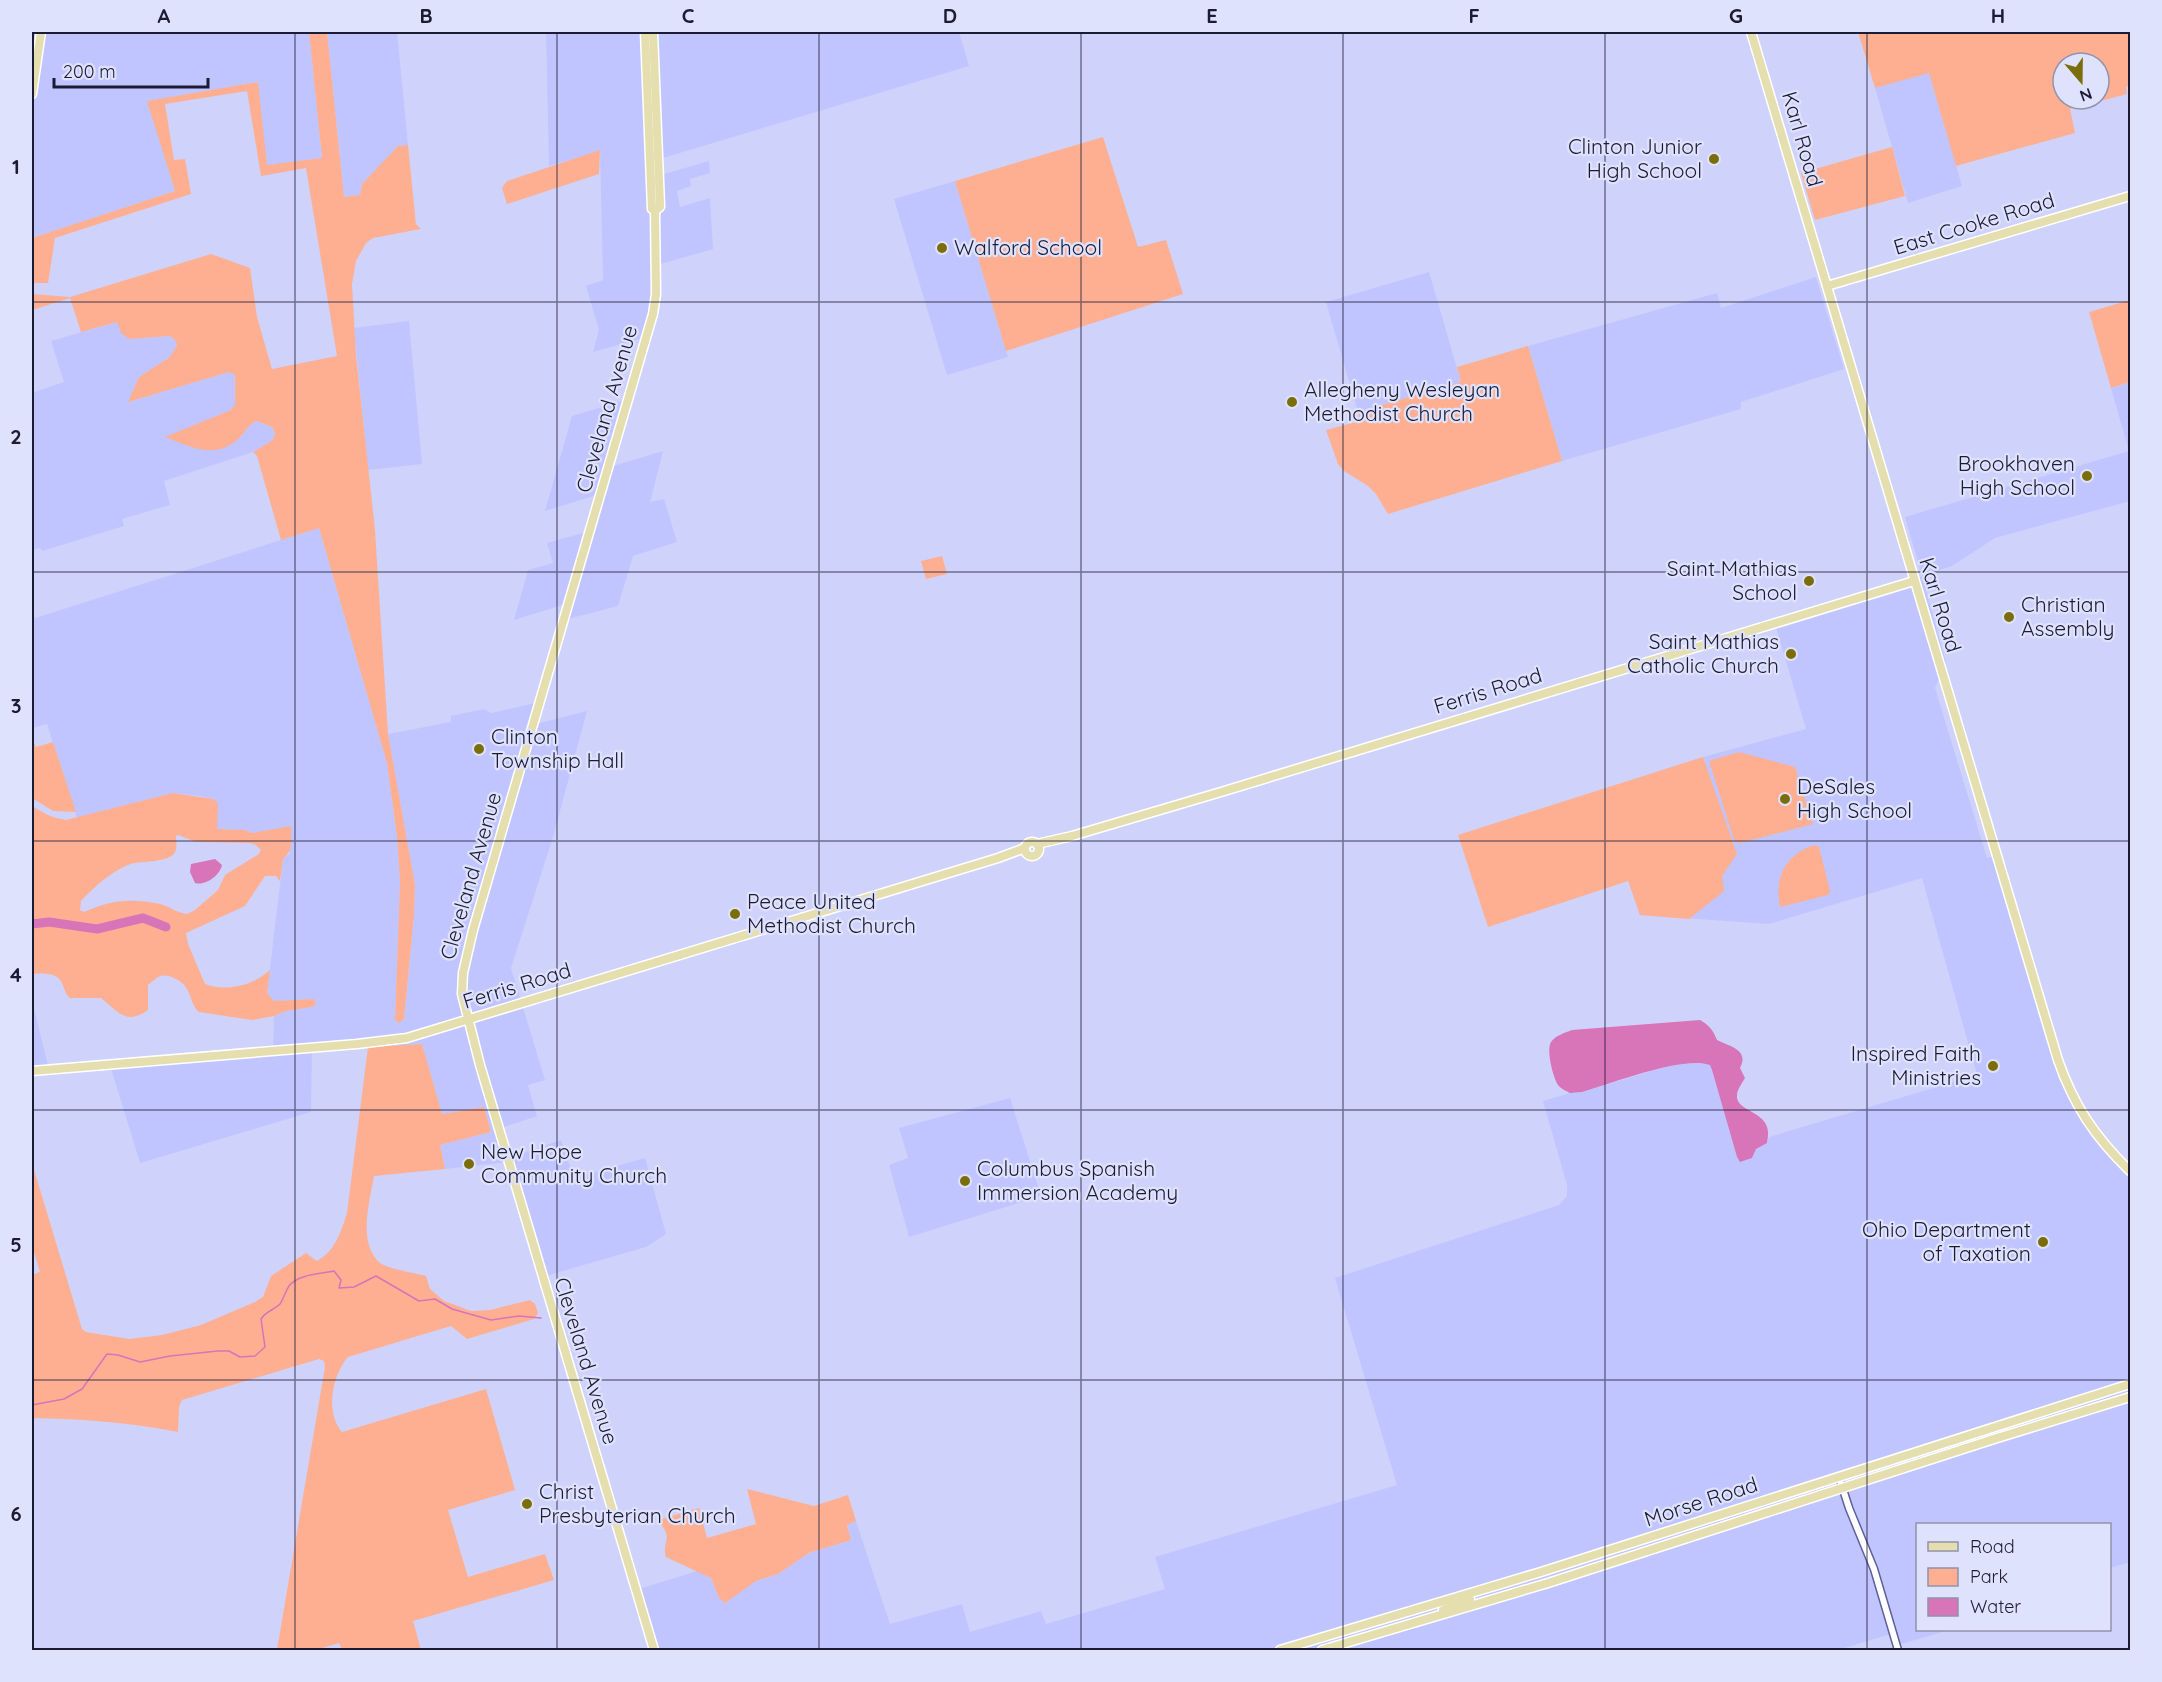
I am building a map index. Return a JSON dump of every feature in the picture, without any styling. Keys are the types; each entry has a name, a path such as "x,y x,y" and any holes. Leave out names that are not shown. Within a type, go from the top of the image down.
{"main road":[{"path":"32,94 41,32"},
{"name":"Cleveland Avenue","path":"645,32 651,209 655,211 656,294 653,314 469,946 462,994 467,1021 654,1650"},
{"name":"Karl Road","path":"1751,32 2063,1074 2072,1097 2086,1119 2098,1136 2130,1171"},
{"name":"Cleveland Avenue","path":"652,34 660,184 660,207 655,211"},
{"path":"650,168 660,184"},
{"name":"East Cooke Road","path":"1827,286 2130,196"},
{"name":"Ferris Road","path":"32,1071 407,1038 999,858 1026,851 1034,856 1038,847 1072,836 1914,581"},
{"name":"Morse Road","path":"1280,1650 1488,1588 2130,1384"},
{"name":"Morse Road","path":"1322,1650 1436,1617 2130,1397"},
{"path":"1436,1617 1440,1612 1474,1598 1488,1588"}],"street":[{"path":"1839,1477 1874,1569 1898,1650"}],"shaded area":[{"path":"32,32 309,32 322,158 267,166 257,82 148,101 175,191 32,238"},
{"path":"327,32 397,32 408,145 398,146 362,184 360,195 344,197"},
{"path":"546,32 959,32 969,66 663,158 664,174 709,161 710,173 690,179 691,186 677,191 680,207 710,198 713,249 657,265 647,337 593,352 599,330 586,286 603,280 600,151 549,166"},
{"path":"1929,72 1962,186 1908,203 1875,88"},
{"name":"Walford School","path":"955,181 1008,357 947,375 894,199"},
{"path":"1429,272 1461,382 1358,412 1326,302"},
{"path":"1816,277 1844,369 1741,402 1741,409 1562,461 1528,346 1717,293 1721,308"},
{"path":"409,321 422,464 368,470 354,328"},
{"path":"117,322 129,339 170,336 177,345 170,357 139,377 128,402 229,372 236,375 235,405 231,410 166,438 240,438 249,424 257,421 272,427 275,433 273,440 253,452 164,481 170,505 122,519 124,526 42,551 40,548 32,550 32,393 64,382 51,341"},
{"name":"Brookhaven High School","path":"2130,382 2130,501 1995,538 1952,566 1922,576 1905,517 2129,451 2111,388"},
{"path":"629,399 610,467 663,451 650,502 664,499 677,542 633,556 618,606 564,620 569,603 514,620 528,570 553,563 547,543 590,531 600,494 545,511 572,416"},
{"path":"319,528 387,763 397,837 400,881 395,1020 404,1019 415,885 388,734 451,722 451,716 484,709 491,713 540,702 536,724 587,711 553,837 511,968 545,1080 528,1085 537,1116 498,1129 508,1158 561,1140 574,1178 645,1158 666,1234 646,1247 542,1277 520,1217 508,1162 445,1169 440,1145 491,1132 484,1107 442,1114 422,1044 369,1047 369,1044 312,1049 311,1112 140,1163 110,1065 273,1051 274,1016 286,1011 312,1007 314,999 274,1001 267,993 283,859 290,853 267,832 252,833 245,830 216,829 218,805 214,799 200,796 173,793 77,818 47,724 32,728 32,619"},
{"path":"1922,576 1946,662 1935,688 1987,858 1995,856 2072,1097 2130,1173 2130,1562 2111,1568 2111,1523 1916,1523 1916,1631 1946,1631 1895,1646 1891,1634 1838,1650 653,1650 636,1590 697,1571 711,1578 719,1598 756,1581 778,1574 809,1553 851,1540 847,1524 856,1521 890,1624 962,1604 970,1632 1041,1611 1046,1624 1165,1589 1155,1557 1397,1485 1335,1278 1559,1205 1567,1196 1567,1185 1543,1101 1582,1092 1668,1066 1706,1063 1712,1070 1737,1157 1767,1143 1769,1137 1977,1075 1922,878 1769,924 1640,915 1598,791 1703,757 1806,729 1775,624"},
{"path":"32,1000 49,1070 32,1071"},
{"name":"Columbus Spanish Immersion Academy","path":"1010,1098 1041,1196 909,1237 889,1165 908,1158 899,1128"}],"green space":[{"path":"309,32 327,32 344,197 360,195 362,184 398,146 408,145 416,224 421,229 373,238 366,243 356,261 352,284 356,355 375,530 388,734 415,885 404,1019 399,1023 395,1020 400,881 397,837 387,763 319,528 281,540 257,456 253,452 273,440 275,433 272,427 257,421 228,446 210,450 192,447 165,437 231,410 235,405 235,375 229,372 128,402 139,377 170,357 177,345 175,340 170,336 129,339 121,333 117,322 81,332 70,298 32,310 32,294 70,297 211,254 250,268 257,317 272,369 337,356 306,168 261,176 247,91 165,104 174,160 185,159 191,194 55,238 48,283 32,283 32,238 175,191 147,101 258,82 267,165 322,158"},
{"path":"1858,32 2130,32 2130,85 2126,87 2127,94 2111,98 2111,51 2051,51 2051,111 2070,111 2075,133 1956,166 1929,73 1875,88"},
{"path":"1103,137 1138,247 1166,240 1183,294 1006,351 955,181"},
{"path":"1892,147 1905,196 1815,220 1801,173"},
{"path":"600,150 599,174 507,204 502,188 507,181"},
{"path":"2130,300 2130,382 2111,388 2089,312"},
{"path":"1528,346 1562,461 1388,514 1376,494 1368,486 1344,471 1338,464 1326,430 1360,421 1358,412 1461,382 1457,367"},
{"path":"942,556 947,574 926,579 921,561"},
{"path":"33,741 36,747 53,742 76,812 53,811 32,798"},
{"path":"1739,752 1795,767 1813,824 1744,842 1739,843 1734,840 1709,761"},
{"path":"1703,757 1737,854 1722,876 1724,891 1689,919 1640,915 1628,881 1488,927 1458,835"},
{"path":"173,793 214,799 218,804 217,829 245,830 252,833 291,826 290,848 283,859 280,881 276,876 265,876 245,906 186,933 188,944 205,984 221,987 239,986 263,976 270,970 267,993 274,1001 314,999 316,1004 312,1007 252,1020 199,1012 184,984 164,975 148,985 148,1010 140,1015 128,1017 117,1012 101,998 70,998 60,980 55,976 32,974 32,806 48,815 66,820","holes":["178,835 196,842 250,843 261,850 259,854 225,875 218,890 187,914 160,904 139,901 121,901 84,912 80,910 81,901 106,878 121,868 135,863 165,859 173,855"]},
{"path":"1814,845 1819,847 1830,891 1828,895 1780,907 1779,886 1784,869 1796,855"},
{"path":"422,1044 442,1114 484,1107 491,1132 440,1145 445,1169 374,1176 367,1221 367,1233 373,1255 384,1265 426,1276 430,1289 444,1301 471,1311 490,1310 530,1300 535,1304 538,1313 534,1319 467,1339 451,1326 348,1357 342,1365 335,1384 332,1405 334,1415 342,1432 486,1389 515,1490 448,1510 468,1577 545,1554 554,1580 413,1621 421,1650 342,1650 339,1643 316,1650 277,1650 325,1367 324,1361 319,1359 182,1400 179,1407 178,1432 105,1422 32,1418 32,1275 40,1272 32,1246 32,1163 82,1329 86,1332 129,1339 162,1335 201,1325 255,1302 263,1297 271,1276 306,1253 317,1261 333,1246 347,1213 368,1047"},
{"path":"747,1489 814,1506 848,1495 856,1521 847,1525 851,1540 809,1553 778,1574 756,1581 725,1603 719,1598 711,1578 666,1557 667,1536 658,1520 699,1508 707,1538 756,1524"}],"water":[{"path":"215,859 222,865 218,872 204,883 195,883 190,872 191,864"},
{"path":"1700,1020 1710,1028 1717,1040 1737,1050 1742,1057 1740,1068 1745,1078 1738,1091 1738,1101 1761,1118 1768,1132 1767,1143 1756,1149 1752,1158 1740,1162 1737,1157 1710,1065 1698,1063 1665,1067 1582,1092 1570,1093 1560,1087 1556,1081 1549,1051 1551,1042 1557,1036 1572,1030"}],"waterway":[{"path":"32,924 49,922 97,929 143,918 166,927"},
{"path":"32,1405 64,1399 82,1389 107,1354 140,1362 218,1351 229,1351 240,1357 255,1356 265,1347 261,1319 263,1316 280,1304 293,1282 316,1274 334,1271 341,1280 339,1288 354,1287 376,1276 419,1301 435,1299 452,1309 491,1320 519,1316 541,1318"}],"place":[{"name":"Clinton Junior High School","path":"1714,159"},
{"name":"Walford School","path":"942,248"},
{"name":"Allegheny Wesleyan Methodist Church","path":"1292,402"},
{"name":"Brookhaven High School","path":"2087,476"},
{"name":"Saint Mathias School","path":"1809,581"},
{"name":"Christian Assembly","path":"2009,617"},
{"name":"Saint Mathias Catholic Church","path":"1791,654"},
{"name":"Clinton Township Hall","path":"479,749"},
{"name":"DeSales High School","path":"1785,799"},
{"name":"Peace United Methodist Church","path":"735,914"},
{"name":"Inspired Faith Ministries","path":"1993,1066"},
{"name":"New Hope Community Church","path":"469,1164"},
{"name":"Columbus Spanish Immersion Academy","path":"965,1181"},
{"name":"Ohio Department of Taxation","path":"2043,1242"},
{"name":"Christ Presbyterian Church","path":"527,1504"}]}
